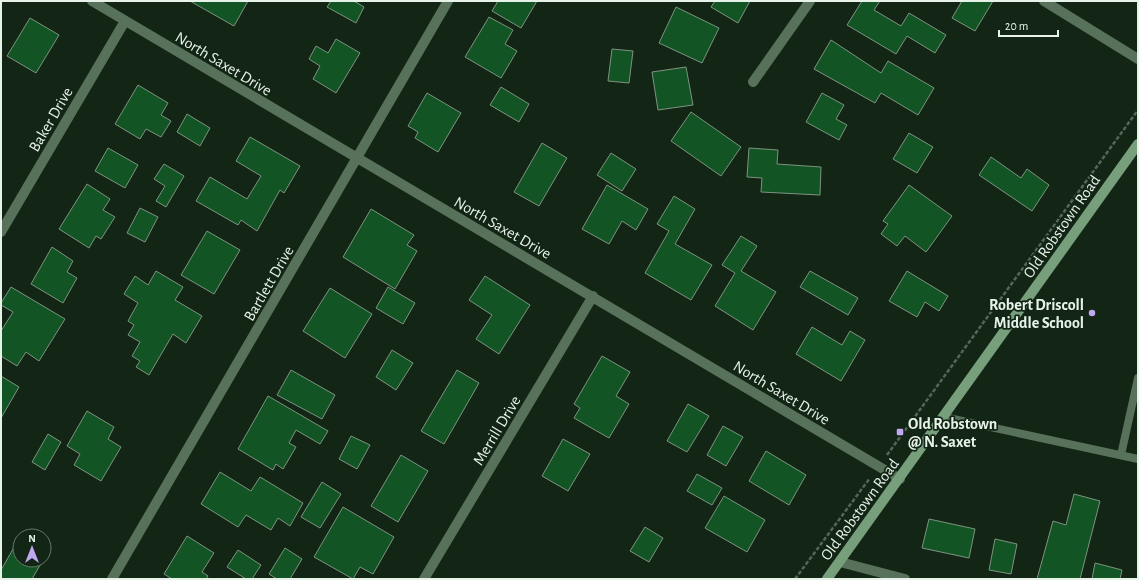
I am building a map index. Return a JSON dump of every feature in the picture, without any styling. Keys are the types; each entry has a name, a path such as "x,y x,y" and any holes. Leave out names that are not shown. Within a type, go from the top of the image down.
{"street":[{"name":"North Saxet Drive","path":"92,1 900,479"},
{"name":"Bartlett Drive","path":"112,579 448,1"},
{"path":"753,82 810,1"},
{"path":"1044,1 1138,59"},
{"name":"Baker Drive","path":"1,232 125,21"},
{"name":"Old Robstown Road","path":"827,579 900,479 1138,144"},
{"name":"Merrill Drive","path":"424,579 593,296"},
{"path":"840,562 905,579"}],"lane":[{"path":"1121,455 1138,378"},
{"path":"944,417 1138,459"}],"path":[{"path":"796,579 1020,274 1138,110"}],"building":[{"path":"190,1 248,1 234,26"},
{"path":"331,1 354,1 364,7 356,23 327,7"},
{"path":"498,1 537,1 521,28 492,11"},
{"path":"715,1 750,1 738,23 711,7"},
{"path":"862,1 880,1 874,10 901,26 909,13 946,35 935,53 907,36 896,54 847,25"},
{"path":"962,1 993,1 975,31 952,18"},
{"path":"676,7 719,28 702,63 659,43"},
{"path":"489,17 513,30 505,44 517,51 501,78 465,57"},
{"path":"30,18 59,35 36,73 7,56"},
{"path":"336,39 360,53 336,93 313,79 320,66 309,59 316,46 328,53"},
{"path":"831,40 881,73 888,61 934,88 918,115 881,93 875,103 814,69"},
{"path":"612,49 633,51 629,83 608,81"},
{"path":"686,67 693,105 658,110 652,72"},
{"path":"138,85 168,103 161,115 171,121 161,137 146,129 140,139 115,124"},
{"path":"501,87 529,104 519,122 490,105"},
{"path":"427,93 461,113 438,152 415,138 418,132 408,126"},
{"path":"822,93 844,105 836,119 847,125 839,140 806,122"},
{"path":"691,112 741,147 721,176 671,141"},
{"path":"187,114 210,128 200,146 177,132"},
{"path":"909,133 933,147 917,173 893,159"},
{"path":"250,137 300,166 284,193 280,190 257,231 241,220 238,225 196,201 210,177 247,199 261,176 236,161"},
{"path":"542,143 567,158 539,206 514,192"},
{"path":"108,148 138,165 125,188 95,171"},
{"path":"749,148 778,150 777,164 821,167 820,195 761,192 762,178 747,177"},
{"path":"611,153 636,169 622,191 597,175"},
{"path":"991,157 1021,178 1027,169 1049,185 1032,211 979,175"},
{"path":"164,164 184,176 166,207 156,201 165,186 154,179"},
{"path":"87,184 110,199 103,210 115,217 101,239 96,236 89,248 59,229"},
{"path":"607,185 648,209 636,230 622,221 609,244 582,229"},
{"path":"909,185 952,216 926,252 905,236 897,246 881,234 888,224 883,221"},
{"path":"674,196 695,209 675,244 712,265 691,300 645,273 669,231 657,224"},
{"path":"140,208 158,217 145,242 127,233"},
{"path":"371,209 414,235 407,245 417,251 395,289 343,257"},
{"path":"207,231 240,250 214,294 181,275"},
{"path":"741,236 757,246 741,271 776,292 753,330 715,306 735,273 722,265"},
{"path":"52,247 73,261 67,272 77,278 63,303 31,284"},
{"path":"156,271 183,287 175,300 202,316 186,343 173,334 149,375 136,367 140,361 132,356 140,342 128,335 134,325 128,321 138,303 124,294 135,276 148,285"},
{"path":"810,271 858,298 848,315 800,287"},
{"path":"907,271 948,296 939,311 925,302 917,317 889,301"},
{"path":"485,276 530,305 499,354 476,339 492,315 469,300"},
{"path":"11,287 65,319 39,361 26,352 17,366 1,356 1,331 13,312 1,305 1,303"},
{"path":"388,287 415,303 403,324 376,308"},
{"path":"330,288 372,314 345,358 303,331"},
{"path":"812,327 842,345 850,331 865,340 841,381 796,354"},
{"path":"392,350 413,363 396,390 376,377"},
{"path":"602,356 630,372 616,396 629,404 609,438 574,418 580,408 574,404"},
{"path":"291,370 335,395 322,419 277,395"},
{"path":"457,370 479,383 444,444 421,431"},
{"path":"1,376 19,387 1,418"},
{"path":"268,396 328,431 320,444 296,430 289,443 296,447 283,469 276,464 273,470 238,449"},
{"path":"688,404 709,416 687,452 667,441"},
{"path":"87,411 114,427 108,439 121,447 101,481 74,465 80,454 67,446"},
{"path":"723,426 743,437 726,466 707,455"},
{"path":"48,434 61,442 45,470 32,462"},
{"path":"351,436 370,445 357,469 339,459"},
{"path":"563,439 590,454 568,491 542,476"},
{"path":"766,451 806,475 789,505 749,481"},
{"path":"401,455 428,471 398,522 371,506"},
{"path":"220,472 251,491 260,477 303,503 290,526 278,518 271,530 246,515 238,527 201,504"},
{"path":"697,474 722,488 712,505 687,491"},
{"path":"322,482 341,494 320,528 301,517"},
{"path":"1074,494 1100,501 1080,579 1037,579 1053,521 1066,525"},
{"path":"724,496 765,520 747,552 705,528"},
{"path":"343,507 394,537 373,574 360,567 353,579 314,557"},
{"path":"929,519 975,529 969,558 922,548"},
{"path":"645,527 663,538 649,562 630,551"},
{"path":"187,536 214,553 202,572 208,576 206,579 172,579 164,574"},
{"path":"995,539 1017,544 1011,574 989,570"},
{"path":"285,548 302,559 290,579 277,579 269,574"},
{"path":"238,550 261,565 252,579 246,579 227,567"},
{"path":"12,551 12,568 38,568 32,579 1,579 1,570"},
{"path":"1095,563 1122,570 1120,579 1092,579"}],"place":[{"name":"Robert Driscoll Middle School","path":"1092,313"},
{"name":"Old Robstown @ N. Saxet","path":"900,432"}]}
